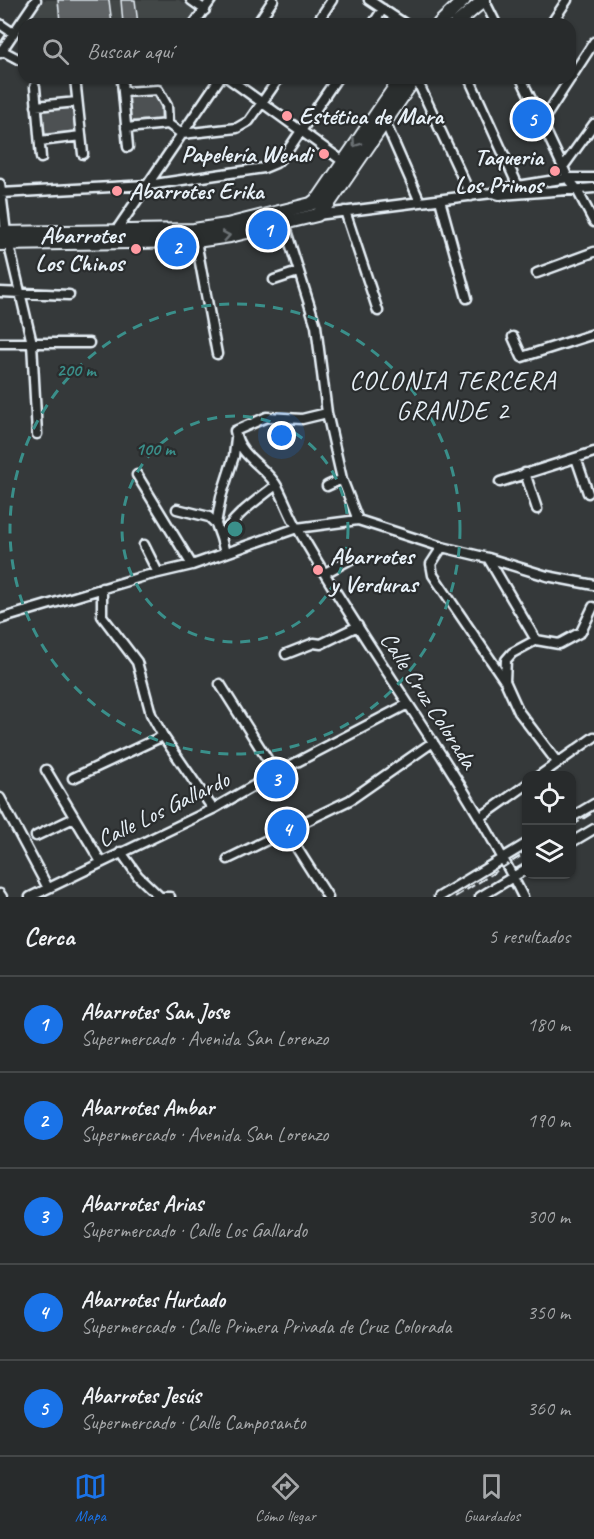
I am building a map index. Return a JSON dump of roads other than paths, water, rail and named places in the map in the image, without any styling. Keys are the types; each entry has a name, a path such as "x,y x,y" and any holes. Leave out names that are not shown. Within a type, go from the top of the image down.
{"street":[{"path":"23,18 36,0"},
{"path":"190,0 205,10"},
{"path":"199,18 211,0"},
{"path":"261,18 273,0"},
{"path":"320,18 332,0"},
{"path":"369,0 396,18"},
{"path":"463,18 484,0 493,18"},
{"path":"555,18 567,0"},
{"path":"444,18 456,2"},
{"path":"377,18 383,9"},
{"path":"0,24 13,33"},
{"path":"18,26 1,51 18,59"},
{"path":"576,70 594,42"},
{"path":"76,84 83,154"},
{"path":"122,84 128,147"},
{"path":"116,231 216,84"},
{"path":"236,84 348,165"},
{"path":"126,128 168,124 182,134 237,128 249,121 275,84"},
{"path":"37,434 32,343 4,239 1,188 148,185 264,168 276,164 286,153 333,84"},
{"path":"348,165 385,122 398,84"},
{"path":"4,239 196,241 284,224 327,206 348,165 390,104 410,84"},
{"path":"419,84 471,196"},
{"path":"472,84 518,186"},
{"path":"524,84 568,178 576,188 594,222"},
{"path":"542,122 567,84"},
{"path":"35,87 41,159"},
{"path":"123,92 158,90 166,106 168,124"},
{"path":"36,106 77,102"},
{"path":"385,122 420,202"},
{"path":"563,167 594,124"},
{"path":"40,141 81,136"},
{"path":"492,193 498,189 568,178 594,178"},
{"path":"4,239 116,231 194,230 314,210 345,212 492,193 500,195 594,188"},
{"path":"440,200 466,298"},
{"path":"345,212 378,311"},
{"path":"284,224 316,326 327,412 342,479 358,520"},
{"path":"196,241 217,354"},
{"path":"537,273 594,252"},
{"path":"274,280 298,272"},
{"path":"0,292 69,295"},
{"path":"513,337 522,357 594,334"},
{"path":"0,343 89,343"},
{"path":"216,524 220,497 234,456 236,434 267,417 302,419 327,412"},
{"name":"Calle Cruz Colorada","path":"236,434 247,455 276,485 297,528 481,817 523,897"},
{"path":"500,482 594,452"},
{"path":"576,458 588,493"},
{"path":"525,473 537,509"},
{"path":"137,475 192,565"},
{"path":"327,486 342,479"},
{"path":"221,538 227,527 240,513 276,485"},
{"path":"177,510 209,517 216,524 225,553"},
{"path":"0,619 102,588 192,565 297,528 358,520 442,547 547,576 594,585"},
{"path":"144,545 158,573"},
{"path":"442,547 431,564 433,575 505,681 519,712 558,762"},
{"path":"488,558 536,640"},
{"path":"325,573 351,559"},
{"path":"102,588 102,616 137,662 151,714 163,736 213,809"},
{"path":"505,681 506,660 512,654 536,640 559,644 581,632 592,607"},
{"path":"286,654 314,643 321,644 358,626"},
{"path":"220,684 276,773"},
{"name":"Calle Los Gallardo","path":"30,897 213,809 276,773 408,704"},
{"path":"73,778 163,736"},
{"path":"546,771 594,737"},
{"path":"228,859 350,800 433,742"},
{"path":"46,770 100,862"},
{"path":"481,817 522,787"},
{"path":"0,798 48,888"},
{"path":"576,815 594,804"},
{"path":"36,836 74,818"},
{"path":"576,840 594,829"},
{"path":"286,831 328,897"},
{"path":"439,897 522,847"},
{"path":"121,852 138,876 160,897 170,897"},
{"path":"480,897 522,871"}],"railway":[{"path":"574,825 594,812"},
{"path":"455,897 522,855"}],"place":[{"name":"Estética de Mara","path":"287,116"},
{"name":"Abarrotes Jesús","path":"532,119"},
{"name":"Papelería Wendi","path":"324,154"},
{"name":"Taqueria Los Primos","path":"555,171"},
{"name":"Abarrotes Erika","path":"117,191"},
{"name":"Abarrotes San Jose","path":"268,230"},
{"name":"Abarrotes Ambar","path":"177,247"},
{"name":"Abarrotes Los Chinos","path":"136,249"},
{"name":"Abarrotes y Verduras","path":"318,570"},
{"name":"Abarrotes Arias","path":"276,779"},
{"name":"Abarrotes Hurtado","path":"287,829"}],"district":[{"name":"COLONIA TERCERA GRANDE 2","path":"453,395"}]}
